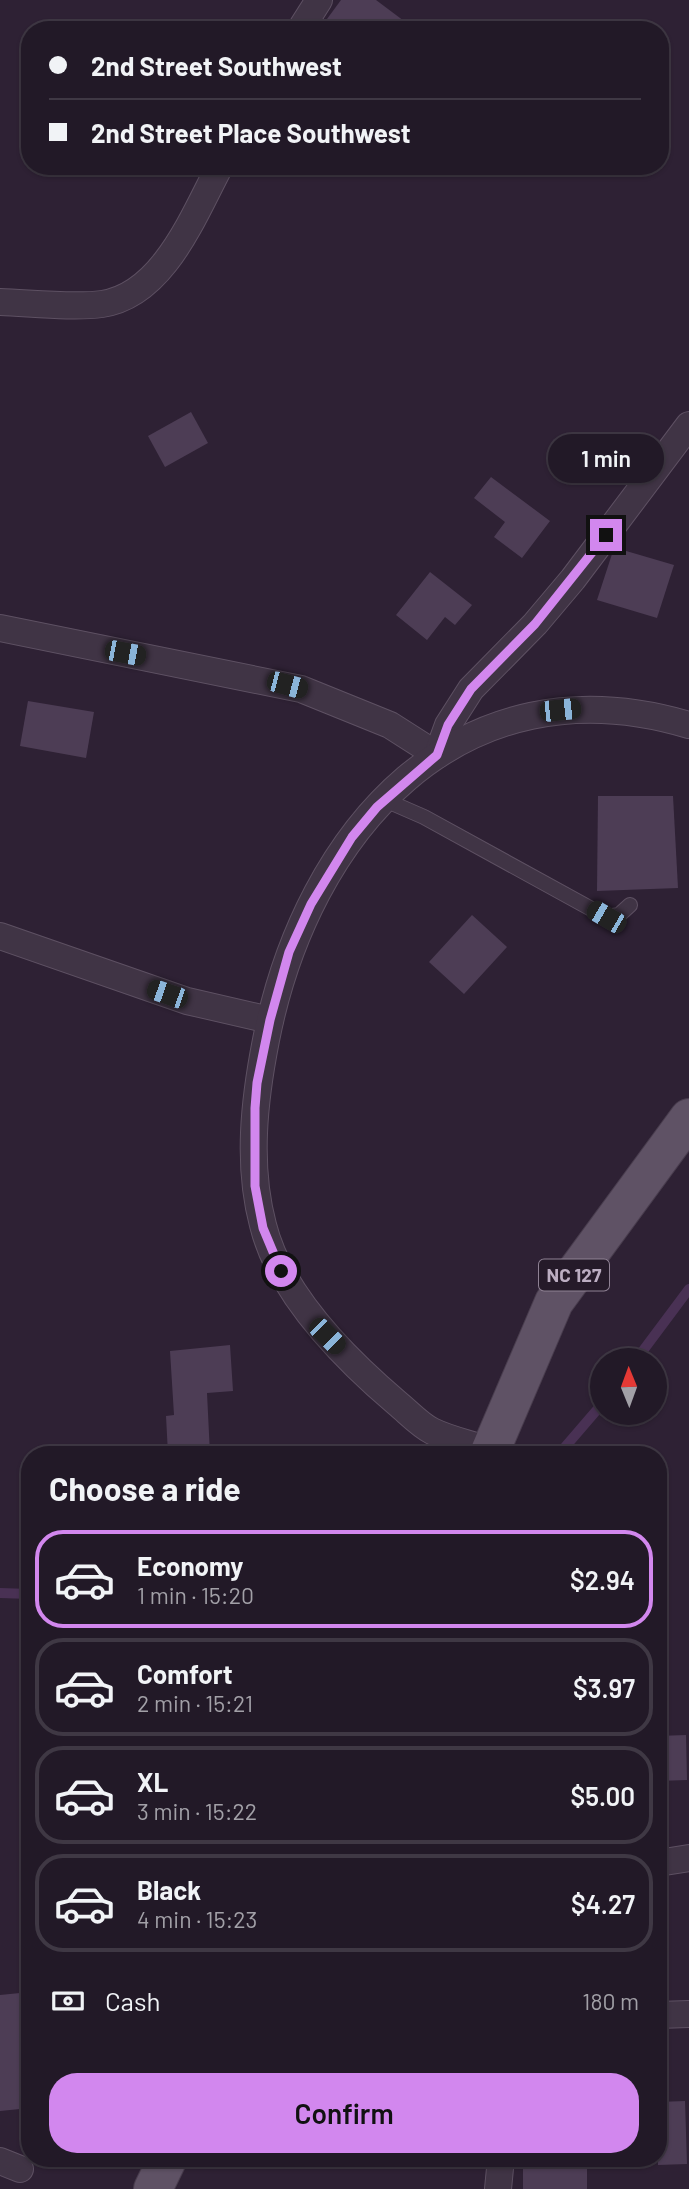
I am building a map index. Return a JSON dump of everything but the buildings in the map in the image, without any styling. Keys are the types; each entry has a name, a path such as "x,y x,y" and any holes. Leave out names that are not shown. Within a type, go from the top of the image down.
{"main road":[{"name":"NC 127","path":"493,1446 555,1301 689,1118"},
{"path":"153,2189 164,2167"}],"street":[{"path":"306,21 319,0"},
{"path":"0,302 102,304 136,291 157,274 168,260 215,175"},
{"path":"437,755 448,725 471,689 535,624 573,579 689,425"},
{"path":"0,628 301,689 390,725 437,755"},
{"path":"474,1446 430,1430 369,1379 327,1336 281,1271 263,1228 255,1186 257,1083 270,1020 289,952 311,904 352,837 385,800 437,755 496,724 538,712 582,708 626,711 689,725"},
{"path":"0,936 187,1001 270,1020"},
{"path":"667,1862 689,1858"},
{"path":"667,2015 689,2014"},
{"path":"498,2189 500,2167"}],"lane":[{"path":"385,800 424,817 606,917 619,915 630,905"}],"waterway":[{"path":"645,1348 689,1289"},
{"path":"566,1446 590,1418"},
{"path":"0,1593 21,1594"}],"route":[{"path":"281,1271 263,1228 255,1186 255,1108 257,1083 270,1020 289,952 330,869 352,837 377,807 437,755 448,725 471,689 535,624 606,535"}]}
